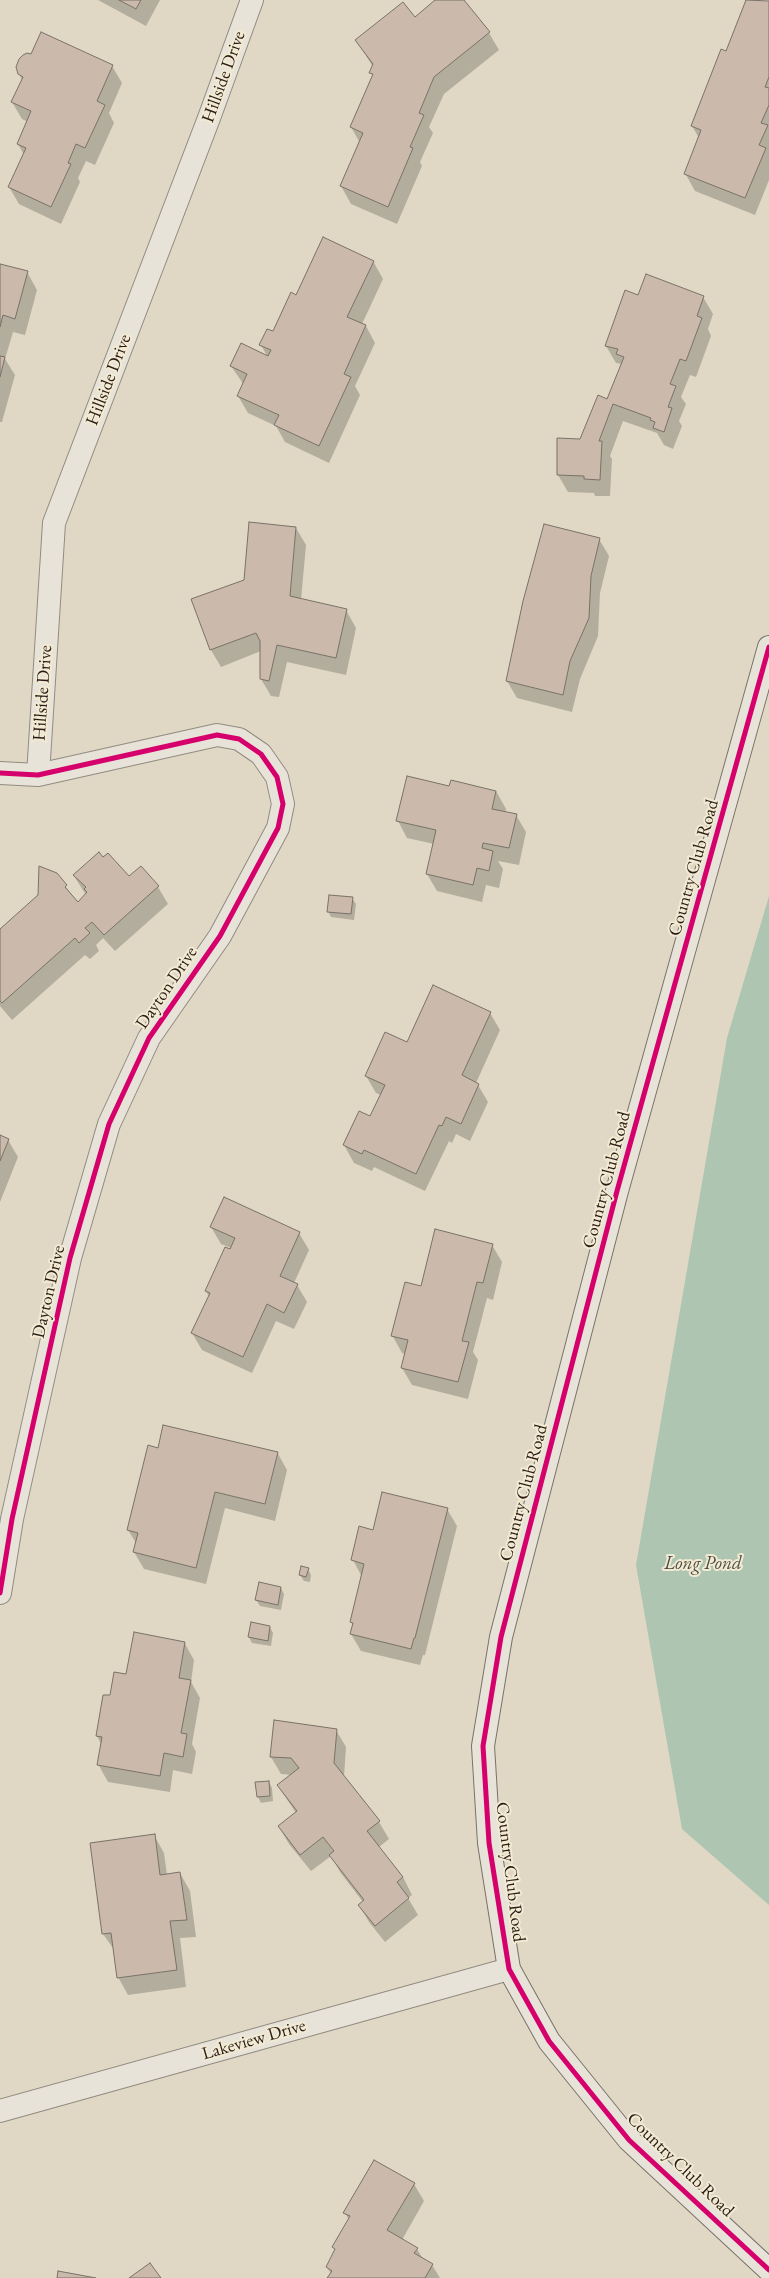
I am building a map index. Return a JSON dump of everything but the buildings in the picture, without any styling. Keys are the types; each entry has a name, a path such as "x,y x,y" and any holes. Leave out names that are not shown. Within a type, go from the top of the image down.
{"street":[{"name":"Hillside Drive","path":"38,774 54,523 206,126 252,0"},
{"name":"Country Club Road","path":"769,647 617,1191 501,1637 483,1746 489,1843 509,1969 549,2041 629,2140 769,2270"},
{"name":"Dayton Drive","path":"0,773 38,774 217,735 239,739 261,754 277,777 283,804 278,828 220,936 149,1038 109,1124 70,1258 12,1519 0,1593"},
{"name":"Lakeview Drive","path":"0,2107 509,1969"}],"water":[{"name":"Long Pond","path":"769,896 769,1905 682,1829 636,1565 727,1038"}],"cycle path":[{"path":"769,647 617,1191 501,1637 483,1746 489,1843 509,1969 549,2041 629,2140 769,2270"},
{"path":"0,773 38,775 217,735 239,739 261,754 277,777 283,804 278,828 220,936 149,1038 109,1124 70,1258 12,1519 0,1593"}]}
